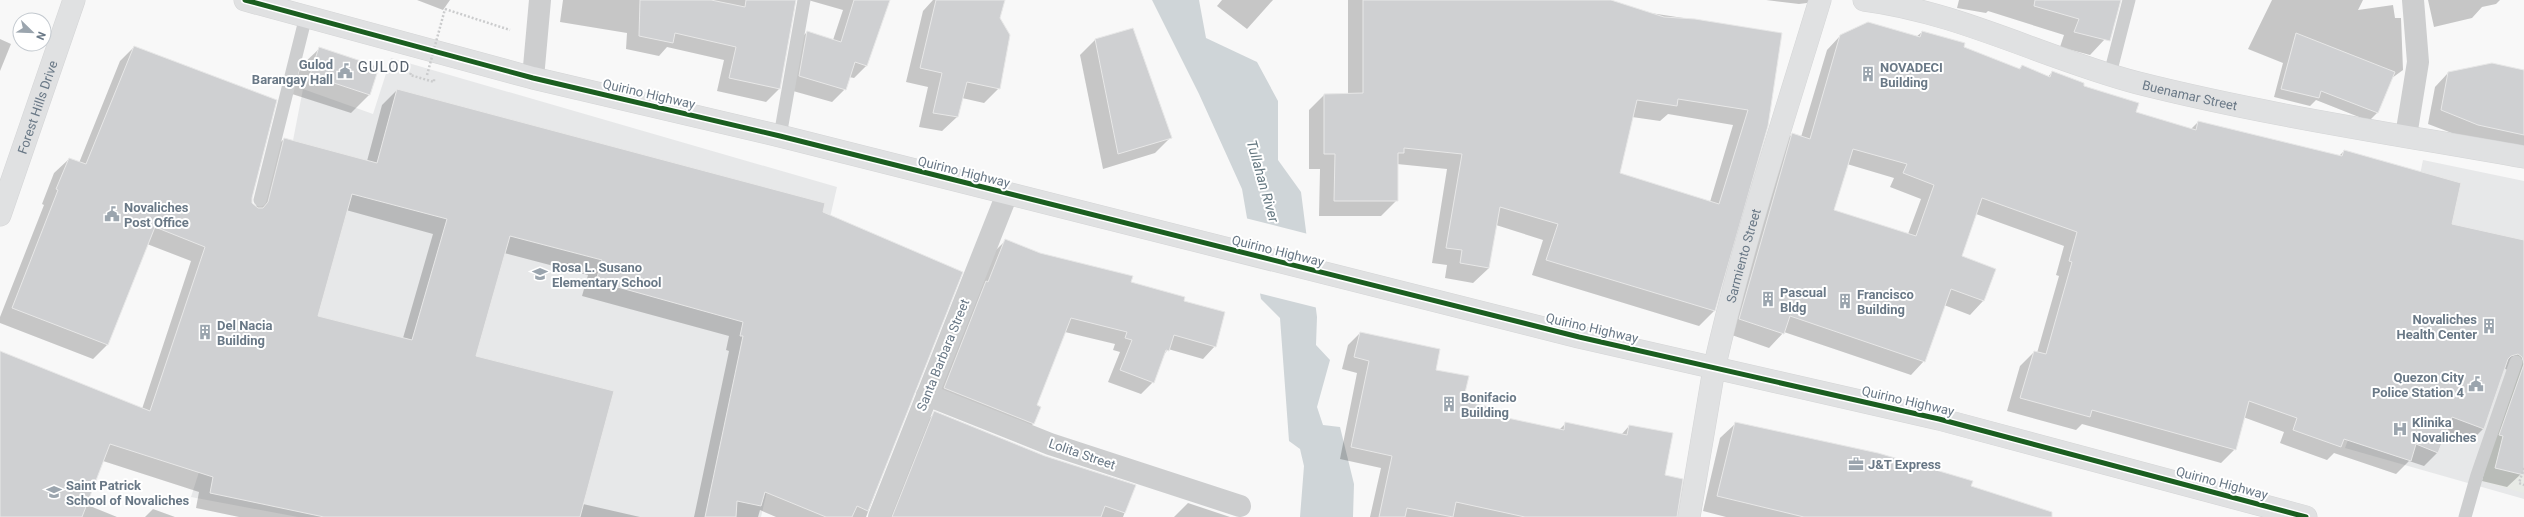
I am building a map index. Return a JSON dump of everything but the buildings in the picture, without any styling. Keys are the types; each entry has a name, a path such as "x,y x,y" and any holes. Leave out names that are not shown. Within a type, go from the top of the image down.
{"main road":[{"name":"Forest Hills Drive","path":"0,215 74,0"},
{"name":"Quirino Highway","path":"246,0 533,78 780,136 1357,282 1714,368 1938,419 2306,517"},
{"name":"Sarmiento Street","path":"1689,517 1714,368 1764,184 1820,0"},
{"name":"Buenamar Street","path":"1864,0 1946,17 2071,63 2233,105 2524,157"}],"street":[{"path":"533,78 540,0"},
{"path":"2406,136 2418,62 2413,0"},
{"name":"Santa Barbara Street","path":"879,517 1007,194"},
{"name":"Lolita Street","path":"927,395 1050,444 1240,506"}],"lane":[{"path":"780,136 804,0"},
{"path":"2110,74 2130,0"},
{"path":"260,200 306,16"},
{"path":"2465,517 2477,475 2516,362"}],"path":[{"path":"427,75 445,9 510,30"},
{"path":"2524,468 2519,483 2524,485"}],"shaded area":[{"name":"Rosa L. Susano Elementary School","path":"391,58 837,187 761,517 298,517 191,497 275,233 303,89 373,114"},
{"path":"2423,160 2524,181 2524,499 2345,448 2371,378 2397,286"},
{"path":"2524,331 2524,493 2482,481"}],"water":[{"name":"Tullahan River","path":"1152,0 1199,0 1206,38 1257,62 1278,101 1278,160 1301,192 1317,317 1316,345 1330,360 1317,407 1323,425 1340,427 1354,484 1353,517 1300,517 1304,466 1300,449 1289,441 1280,318 1261,299 1242,189 1199,94"}],"pier":[{"path":"1245,218 1308,234 1318,308 1258,293"}],"cycle path":[{"path":"245,0 533,78 780,136 1579,337 1939,419 2306,517"}],"place":[{"name":"Gulod Barangay Hall","path":"345,71"},
{"name":"NOVADECI Building","path":"1868,74"},
{"name":"Novaliches Post Office","path":"112,214"},
{"name":"Rosa L. Susano Elementary School","path":"540,274"},
{"name":"Pascual Bldg","path":"1768,299"},
{"name":"Francisco Building","path":"1845,301"},
{"name":"Novaliches Health Center","path":"2489,326"},
{"name":"Del Nacia Building","path":"205,332"},
{"name":"Quezon City Police Station 4","path":"2476,384"},
{"name":"Bonifacio Building","path":"1449,404"},
{"name":"Klinika Novaliches","path":"2400,429"},
{"name":"J&T Express","path":"1856,464"},
{"name":"Saint Patrick School of Novaliches","path":"54,492"}],"district":[{"name":"GULOD","path":"384,67"}]}
